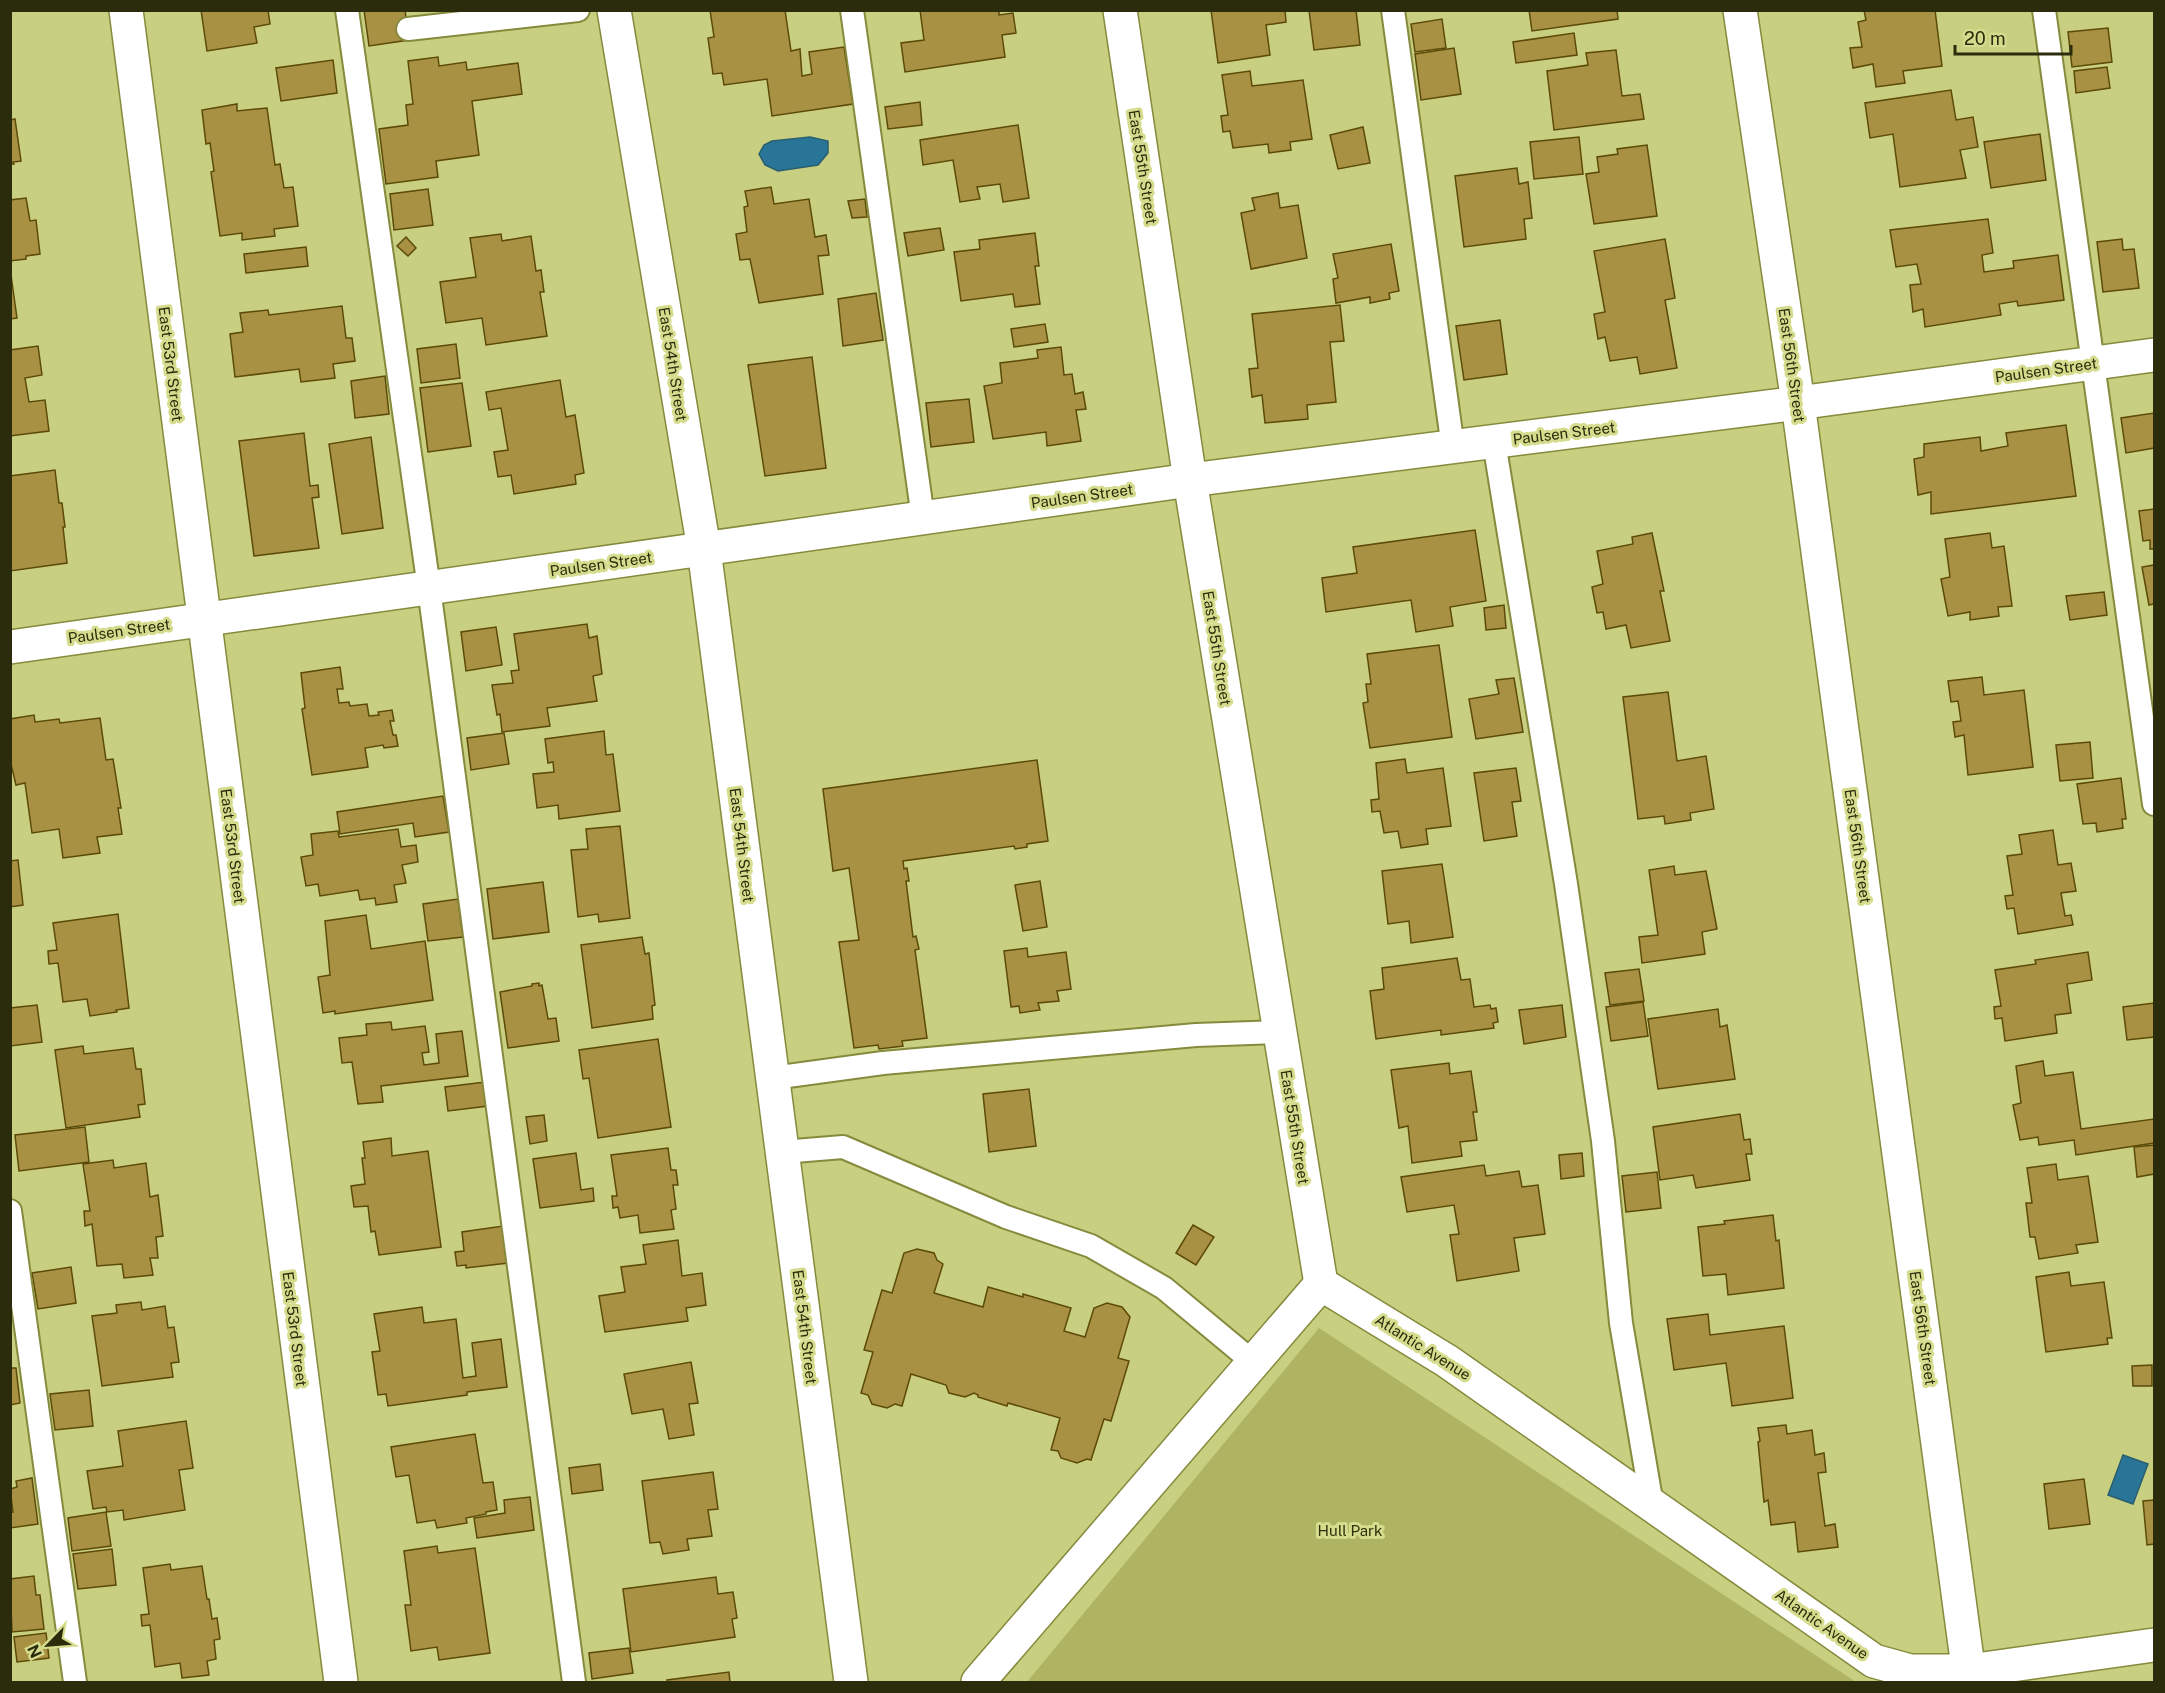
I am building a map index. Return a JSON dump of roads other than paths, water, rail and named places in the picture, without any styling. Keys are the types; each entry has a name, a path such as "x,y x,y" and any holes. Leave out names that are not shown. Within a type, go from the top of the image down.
{"street":[{"name":"East 53rd Street","path":"126,10 341,1683"},
{"name":"East 54th Street","path":"614,10 704,549 851,1683"},
{"name":"East 55th Street","path":"1120,10 1190,480 1321,1284"},
{"name":"East 56th Street","path":"1740,10 1798,403 1960,1679"},
{"name":"Paulsen Street","path":"10,647 1190,480 1453,448 2154,356"},
{"name":"Atlantic Avenue","path":"1321,1284 1447,1361 1874,1661 1910,1671 1960,1679 2154,1645"},
{"path":"978,1683 1321,1284"}],"lane":[{"path":"347,10 429,588 574,1683"},
{"path":"408,29 578,10"},
{"path":"852,10 923,518"},
{"path":"1393,10 1453,448"},
{"path":"2044,10 2095,364 2154,804"},
{"path":"1494,442 1568,896 1603,1141 1621,1323 1652,1505"},
{"path":"772,1078 883,1062 1196,1035 1280,1032"},
{"path":"782,1152 843,1147 1006,1217 1091,1246 1164,1288 1253,1362"},
{"path":"10,1211 75,1683"}],"water":[{"path":"810,137 828,141 828,153 818,165 778,171 765,165 759,154 764,145 772,141"},
{"path":"2123,1455 2148,1464 2133,1504 2108,1495"}],"park label":[{"name":"Hull Park","path":"1350,1530"}]}
